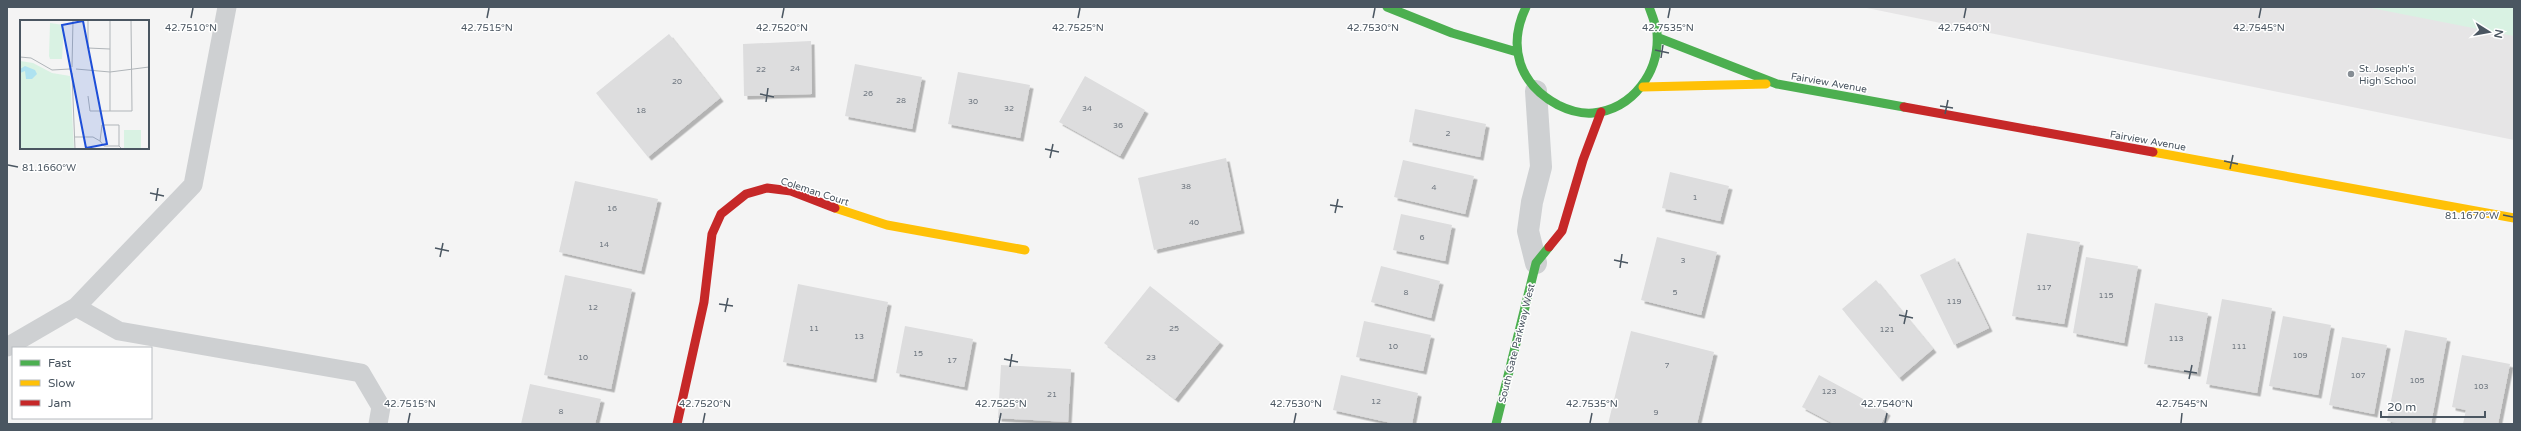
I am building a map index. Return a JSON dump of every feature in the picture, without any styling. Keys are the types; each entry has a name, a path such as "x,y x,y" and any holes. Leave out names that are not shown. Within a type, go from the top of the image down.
{"main road":[{"path":"1387,7 1452,32 1516,52"},
{"path":"1526,7 1516,34 1516,52 1523,73 1536,92 1555,106 1577,113 1601,112 1625,104 1643,87 1653,72 1658,55 1659,38 1655,19 1649,7"},
{"name":"Fairview Avenue","path":"1659,38 1777,84 2514,218"},
{"name":"Fairview Avenue","path":"1643,87 1777,84"},
{"name":"South Gate Parkway West","path":"1496,424 1536,263 1562,231 1583,160 1601,112"},
{"name":"Coleman Court","path":"677,424 707,286 711,258 712,231 718,218 727,209 751,193 766,188 781,190 868,220 1025,250"}],"street":[{"name":"South Gate Parkway West","path":"1536,92 1541,167 1532,202 1528,232 1536,263"}],"lane":[{"path":"7,347 76,307 193,185 227,7"},
{"path":"76,307 119,331 361,373 381,407 378,424"}],"shaded area":[{"name":"St. Joseph's High School","path":"1862,7 2514,7 2514,140"}],"green space":[{"path":"2366,7 2514,7 2514,36"}],"building":[{"path":"669,34 720,98 648,157 596,93"},
{"path":"811,41 812,94 744,96 743,44"},
{"path":"855,64 922,77 912,129 845,116"},
{"path":"958,72 1030,85 1020,138 948,124"},
{"path":"1085,76 1145,110 1120,156 1059,122"},
{"path":"1415,109 1486,124 1480,157 1409,142"},
{"path":"1226,158 1241,230 1154,250 1138,178"},
{"path":"1403,160 1474,176 1465,214 1394,197"},
{"path":"1670,172 1729,186 1720,221 1662,208"},
{"path":"575,181 658,199 641,271 559,252"},
{"path":"1401,214 1452,225 1445,261 1393,250"},
{"path":"2027,233 2080,242 2064,324 2012,316"},
{"path":"1657,237 1717,252 1701,315 1641,300"},
{"path":"2086,257 2138,266 2124,343 2073,333"},
{"path":"1955,258 1989,328 1954,345 1920,275"},
{"path":"1381,266 1440,281 1431,318 1371,302"},
{"path":"565,275 632,289 611,389 544,375"},
{"path":"1876,280 1933,349 1899,378 1842,309"},
{"path":"798,284 888,302 873,379 783,362"},
{"path":"1150,286 1220,342 1175,399 1104,343"},
{"path":"2222,299 2272,308 2257,393 2206,384"},
{"path":"2155,303 2208,313 2197,373 2144,364"},
{"path":"2283,316 2331,325 2318,395 2269,386"},
{"path":"1364,321 1431,335 1423,371 1356,357"},
{"path":"905,326 973,339 964,387 896,373"},
{"path":"2405,330 2447,338 2431,424 2402,424 2387,421"},
{"path":"1631,331 1714,352 1697,424 1608,424"},
{"path":"2342,337 2387,345 2374,414 2329,405"},
{"path":"2462,355 2510,364 2498,424 2463,424 2466,410 2452,407"},
{"path":"1001,365 1071,369 1068,422 998,418"},
{"path":"1341,375 1418,393 1412,424 1396,424 1333,410"},
{"path":"1819,375 1887,412 1881,424 1834,424 1802,407"},
{"path":"530,384 601,399 595,424 521,424"}],"traffic: fast":[{"path":"1387,7 1452,33 1517,52"},
{"path":"1526,7 1520,22 1517,50 1520,63 1526,75 1534,86 1558,105 1584,113 1607,110 1620,104 1632,96 1649,74 1657,47 1657,33 1649,7"},
{"path":"1659,38 1777,84 1904,107"},
{"path":"1496,424 1536,263 1549,247"}],"traffic: slow":[{"path":"1643,87 1766,84"},
{"path":"2153,152 2514,218"},
{"path":"835,208 887,225 1025,250"}],"traffic: jam":[{"path":"1904,107 2153,152"},
{"path":"1549,247 1562,231 1583,160 1601,112"},
{"path":"677,424 704,302 712,234 721,214 746,194 767,188 791,191 835,208"}],"place":[{"name":"St. Joseph's High School","path":"2351,74"}]}
